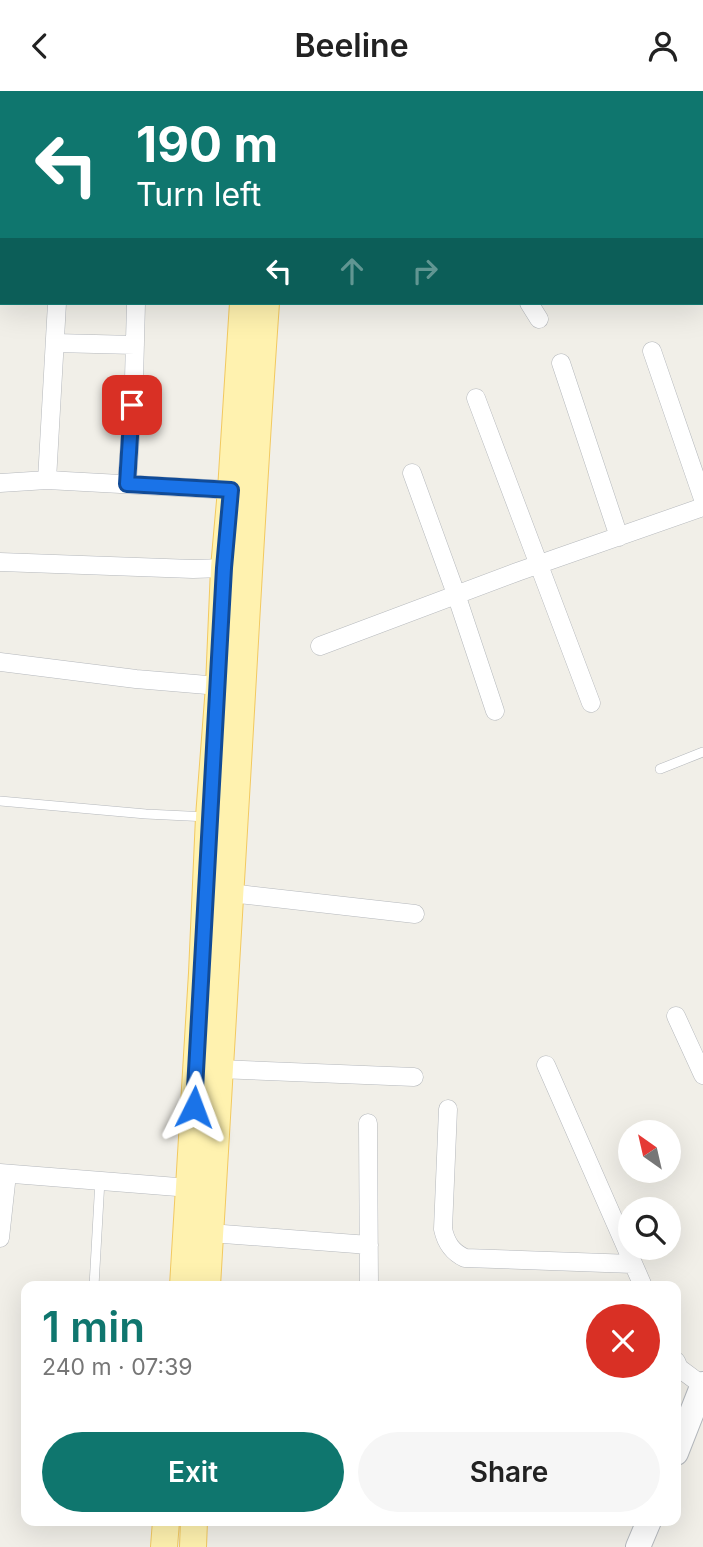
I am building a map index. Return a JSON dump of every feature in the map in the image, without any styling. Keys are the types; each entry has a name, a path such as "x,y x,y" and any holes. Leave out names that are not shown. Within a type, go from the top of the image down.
{"main road":[{"path":"183,1281 224,568 243,305"},
{"path":"207,1281 266,305"},
{"path":"164,1547 166,1526"},
{"path":"193,1547 194,1526"}],"street":[{"path":"47,480 57,305"},
{"path":"127,484 136,305"},
{"path":"531,305 539,319"},
{"path":"55,343 135,345"},
{"path":"652,351 703,499"},
{"path":"561,363 618,537"},
{"path":"476,398 591,703"},
{"path":"412,473 495,711"},
{"path":"0,484 47,480 231,490"},
{"path":"320,646 538,564 703,507"},
{"path":"0,562 224,568"},
{"path":"0,662 219,687"},
{"path":"230,893 415,914"},
{"path":"676,1016 703,1075"},
{"path":"546,1065 641,1281"},
{"path":"218,1069 414,1077"},
{"path":"448,1109 443,1229 450,1248 457,1254 465,1258 633,1264"},
{"path":"368,1123 369,1281"},
{"path":"0,1238 4,1173 190,1188"},
{"path":"210,1233 369,1245"},
{"path":"681,1369 703,1385 681,1440"},
{"path":"638,1547 647,1526"}],"lane":[{"path":"660,769 703,752"},
{"path":"0,801 209,817"},
{"path":"94,1281 100,1180"}],"route":[{"path":"132,405 127,484 231,490 209,817 194,1107"}]}
